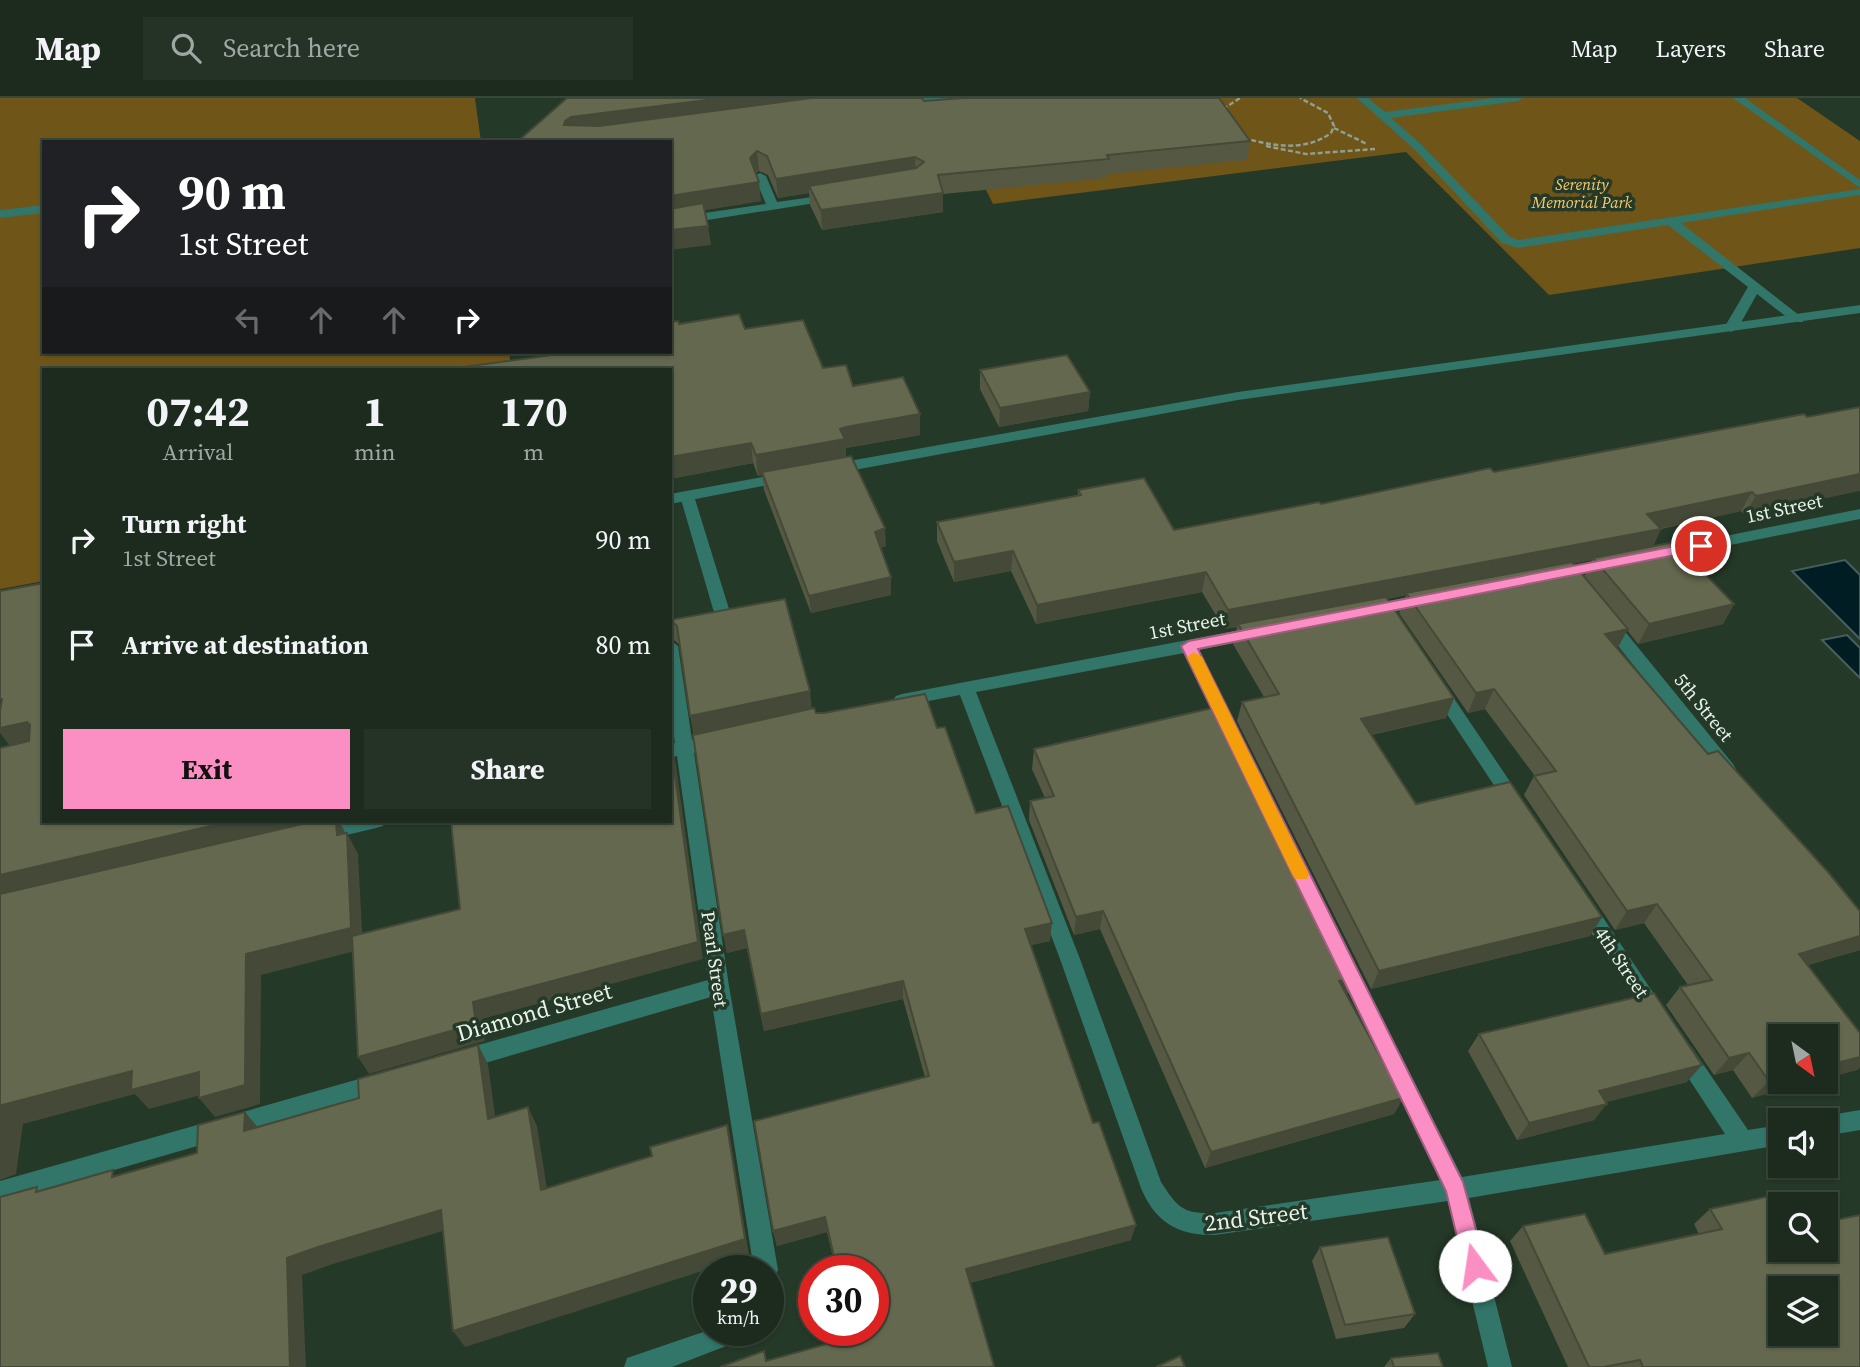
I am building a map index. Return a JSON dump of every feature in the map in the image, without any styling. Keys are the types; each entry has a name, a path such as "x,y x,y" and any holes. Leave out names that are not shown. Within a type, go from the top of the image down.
{"street":[{"path":"884,104 948,98"},
{"path":"1362,98 1418,147 1506,240 1514,243 1527,244 1860,192"},
{"path":"1382,116 1518,98"},
{"path":"1738,98 1860,185"},
{"path":"760,176 773,207"},
{"path":"672,222 851,193"},
{"path":"0,214 42,209"},
{"path":"1671,221 1798,319"},
{"path":"1731,328 1755,286"},
{"path":"821,471 1238,396 1860,309"},
{"path":"672,499 794,476"},
{"path":"687,496 721,609"},
{"name":"1st Street","path":"1647,557 1860,514"},
{"path":"1358,613 1388,614 1436,598"},
{"name":"5th Street","path":"1594,605 1740,784"},
{"name":"1st Street","path":"885,704 1267,631"},
{"path":"1189,646 1237,745"},
{"name":"Pearl Street","path":"672,672 678,750 764,1255"},
{"path":"1431,678 1524,817"},
{"name":"2nd Street","path":"965,687 1070,959 1152,1188 1174,1218 1189,1225 1215,1224 1456,1189 1768,1137"},
{"path":"678,750 740,736"},
{"path":"309,836 367,823"},
{"name":"4th Street","path":"1571,886 1743,1141"},
{"path":"1335,942 1456,1189 1500,1367"},
{"name":"Diamond Street","path":"439,1066 719,986"},
{"path":"0,1192 399,1078"},
{"path":"1838,1124 1860,1120"},
{"path":"636,1367 693,1346"}],"path":[{"path":"1221,115 1224,108 1240,98"},
{"path":"1243,138 1259,142 1301,144 1322,139 1335,126 1334,119 1328,111 1300,98"},
{"path":"1259,142 1270,148 1299,152 1334,153 1418,147"}],"green space":[{"path":"0,98 475,98 481,140 42,140 42,354 509,354 510,360 467,368 42,368 42,581 0,589"},
{"name":"Serenity Memorial Park","path":"787,98 1797,98 1860,141 1860,248 1549,295 1406,152 993,204 953,123"}],"water":[{"path":"1845,560 1860,575 1860,639 1792,571"},
{"path":"1847,635 1860,648 1860,678 1822,640"}],"building":[{"path":"567,98 723,98 571,117 564,125 599,126 811,98 922,98 924,101 963,98 1219,98 1250,141 1107,155 1109,159 938,175 943,193 821,210 809,186 916,168 924,162 915,157 776,179 767,156 757,151 750,158 759,182 672,196 672,140 519,140"},
{"path":"703,203 708,226 672,230 672,209"},
{"path":"739,314 745,329 803,320 823,368 846,365 853,386 903,377 920,414 840,429 845,439 756,455 751,443 672,457 672,368 455,368 560,354 672,354 672,322 678,321 679,324"},
{"path":"1067,355 1090,392 1000,408 980,370"},
{"path":"1860,407 1860,474 1756,496 1752,492 1647,514 1661,529 1228,610 1206,572 1037,605 1013,551 954,562 937,522 1081,495 1078,490 1144,478 1174,530 1319,502 1321,504 1490,468 1494,472 1804,414 1807,417"},
{"path":"851,456 885,528 875,532 891,577 809,596 762,472"},
{"path":"1674,542 1734,604 1649,624 1593,558"},
{"path":"1572,562 1628,629 1605,634 1708,754 1718,751 1860,911 1860,936 1799,954 1860,1033 1860,1057 1838,1063 1838,1024 1768,1024 1768,1080 1749,1053 1729,1058 1680,987 1712,980 1657,904 1627,911 1534,776 1556,771 1494,689 1476,693 1406,593"},
{"path":"42,583 42,823 223,823 0,875 0,748 29,741 30,725 27,722 0,728 0,591"},
{"path":"1386,597 1454,698 1361,719 1416,804 1510,782 1602,917 1379,971 1242,702 1279,694 1238,624"},
{"path":"785,599 810,691 690,716 677,626 672,620"},
{"path":"925,694 937,728 945,727 976,813 1008,806 1052,923 1025,929 1093,1123 1099,1122 1136,1225 966,1269 994,1366 991,1367 720,1367 764,1351 766,1361 820,1346 889,1346 889,1255 834,1255 825,1217 773,1231 754,1121 929,1076 903,981 761,1014 744,930 723,935 693,735 814,708 816,713"},
{"path":"1221,706 1355,977 1339,981 1403,1098 1211,1152 1103,911 1076,917 1030,801 1054,796 1034,749"},
{"path":"672,754 698,942 473,1002 476,1024 358,1057 352,936 460,909 451,823 672,823"},
{"path":"306,823 336,823 337,835 347,833 351,928 246,954 245,1085 199,1098 199,1072 131,1090 132,1071 2,1105 0,1117 0,894"},
{"path":"1654,993 1702,1065 1599,1091 1607,1104 1529,1123 1479,1034"},
{"path":"478,1045 488,1119 528,1107 541,1190 652,1156 650,1147 727,1125 745,1239 453,1331 441,1210 287,1258 290,1367 0,1367 0,1197 37,1187 36,1192 113,1170 112,1177 197,1153 198,1125 245,1112 244,1131 359,1098 358,1079"},
{"path":"1768,1197 1768,1262 1838,1262 1838,1219 1860,1215 1860,1367 1643,1367 1640,1360 1589,1367 1523,1226 1585,1214 1605,1254 1722,1229 1710,1209"},
{"path":"1388,1237 1415,1314 1345,1325 1320,1247"},
{"path":"1438,1353 1443,1367 1394,1367 1391,1358"},
{"path":"1180,1356 1185,1367 1156,1367"}],"slow traffic":[{"path":"1194,657 1301,874"}],"route":[{"path":"1475,1266 1456,1189 1189,646 1701,546"}]}
